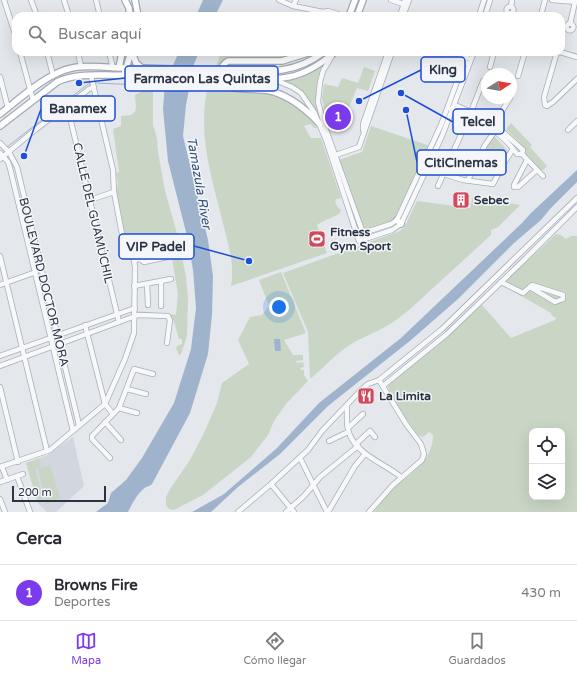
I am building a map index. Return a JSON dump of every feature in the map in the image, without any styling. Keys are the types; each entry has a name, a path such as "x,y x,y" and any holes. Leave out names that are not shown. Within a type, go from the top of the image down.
{"main road":[{"path":"125,0 129,12"},
{"path":"134,0 137,12"},
{"path":"350,12 355,0"},
{"path":"358,12 363,0"},
{"path":"116,68 120,56"},
{"path":"121,75 130,56"},
{"path":"133,56 136,63 144,70"},
{"path":"298,56 282,61 228,61 220,70 220,78 229,87 264,90 284,96 298,104 320,124"},
{"path":"234,74 272,72 292,69 309,63 319,56"},
{"path":"0,114 30,91 62,70 81,67 125,68 234,74 273,79 284,78 308,71 330,56"},
{"path":"116,68 121,75"},
{"path":"0,126 57,82 65,78 76,76 92,78 121,75 144,70"}],"street":[{"path":"4,0 12,25"},
{"path":"32,0 36,12"},
{"path":"64,0 68,12"},
{"path":"96,0 99,12"},
{"path":"279,0 293,6 318,12"},
{"path":"293,6 296,0"},
{"path":"391,0 406,2"},
{"path":"480,12 484,0"},
{"path":"486,12 490,0"},
{"path":"511,7 512,0"},
{"path":"542,12 545,0"},
{"path":"552,0 576,2 570,24"},
{"path":"402,12 406,2"},
{"path":"404,12 406,2"},
{"path":"565,53 577,57"},
{"path":"21,56 30,91 34,100"},
{"path":"48,56 53,75"},
{"path":"79,56 81,67"},
{"path":"111,56 116,68"},
{"path":"332,56 323,71 318,94 321,114 359,241 392,230 399,222 434,140 452,108 468,59"},
{"path":"364,132 363,124 387,56"},
{"path":"333,156 359,147 391,56"},
{"path":"454,56 468,59"},
{"path":"490,67 493,56"},
{"path":"518,76 524,56"},
{"path":"556,56 544,97 545,105 547,106 553,102 577,79"},
{"path":"452,108 468,59"},
{"path":"0,77 8,108"},
{"path":"23,474 4,481 1,468 47,451 105,404 134,333 134,260 123,241 114,192 113,170 92,78"},
{"path":"273,79 292,87 301,93 310,105 320,124 365,239"},
{"path":"1,156 94,86"},
{"path":"438,186 480,88"},
{"path":"494,124 506,104"},
{"name":"CALLE DEL GUAMÚCHIL","path":"67,105 119,322"},
{"path":"452,108 494,124 503,134 523,150 522,154 543,176"},
{"path":"470,114 495,131 503,134 513,150 518,155 522,154"},
{"path":"568,130 577,121"},
{"path":"468,180 485,145 495,131"},
{"name":"BOULEVARD DOCTOR MORA","path":"0,143 7,150 17,166 79,425"},
{"path":"444,174 493,184 513,150"},
{"name":"BOULEVARD DOCTOR MORA","path":"1,156 8,162 10,168 73,430"},
{"path":"527,160 514,187 518,186 537,170"},
{"path":"90,200 114,192"},
{"path":"238,512 300,458 322,432 368,384 379,380 442,329 577,198"},
{"path":"383,386 447,334 577,207"},
{"path":"358,235 399,222"},
{"path":"155,241 159,259"},
{"path":"140,259 142,254 157,250"},
{"path":"0,256 47,451"},
{"path":"134,260 140,259 144,262 167,257"},
{"path":"0,285 42,270"},
{"path":"134,286 171,278"},
{"path":"161,281 161,306"},
{"path":"501,282 524,293 530,287 532,286 562,295 563,299 555,302 530,287"},
{"path":"147,284 148,305"},
{"path":"0,356 135,308"},
{"path":"0,366 138,315 168,316 170,320 167,343"},
{"path":"85,325 105,404 113,414"},
{"path":"110,458 92,438 119,408 134,369 153,374"},
{"path":"369,512 381,497 401,477 422,460 424,450 379,380"},
{"path":"0,387 18,462"},
{"path":"127,389 146,394"},
{"path":"347,406 348,430 357,445 365,454 401,477"},
{"path":"119,408 137,413"},
{"path":"329,441 348,430 363,414"},
{"path":"105,422 121,440"},
{"path":"286,512 292,510 320,478 357,445 370,431 375,437"},
{"path":"327,512 355,466 365,454"},
{"path":"300,458 327,512"},
{"path":"17,476 30,512"},
{"path":"271,484 292,510"},
{"path":"0,499 5,512"}],"shaded area":[{"path":"73,437 84,486 56,512 47,512 38,503 26,463 48,455"}],"green space":[{"path":"220,56 296,56 287,59 231,60 219,69 215,69"},
{"path":"364,67 375,71 368,91 357,88 349,107 326,115 322,99 324,84 338,87 342,78 358,83"},
{"path":"321,68 316,92 318,108 325,132 307,99 282,82 301,78"},
{"path":"209,82 219,82 223,87 234,92 261,93 275,96 296,106 313,122 317,128 314,128 311,124 304,126 311,138 321,138 341,198 336,199 335,202 341,210 340,213 317,225 327,253 231,286 232,270 230,254 210,170 205,135 205,100"},
{"path":"150,87 153,88 153,125 157,138 165,191 178,237 186,277 188,298 187,336 181,354 179,355 176,348 182,344 182,339 179,339 174,321 168,318 137,314 137,311 176,315 178,294 168,235 128,247 116,196 118,183 116,173 119,172 113,129 121,126 121,116 131,115 135,112 135,95"},
{"path":"511,123 532,145 530,147 547,166 541,172 517,144 519,142 506,129"},
{"path":"371,126 430,146 393,221 365,232 339,160 362,152"},
{"path":"494,136 508,151 501,161 483,151"},
{"path":"473,196 520,205 498,227 491,230 491,235 409,310 390,324 358,340 345,349 310,379 308,332 283,273 400,231 404,228 417,201 470,208"},
{"path":"556,234 561,235 566,239 571,236 577,236 577,512 374,512 389,492 418,468 429,453 432,445 433,435 429,432 423,437 418,435 397,404 388,386 477,307 482,305 511,338 555,320 556,318 552,316 551,313 502,285"},
{"path":"281,272 306,333 284,340 293,355 303,355 303,360 296,361 297,363 303,362 304,367 300,368 301,370 304,370 304,375 308,381 286,404 274,421 268,435 251,457 203,495 174,510 169,509 166,505 166,497 190,460 204,433 217,403 222,383 249,364 238,340 250,317 262,315 269,306 259,280"},
{"path":"39,458 41,466 35,469 43,499 38,503 26,463"},
{"path":"50,465 60,498 47,504 38,469"}],"water":[{"path":"203,0 223,0 217,12 198,12"},
{"path":"177,56 197,56 194,64 186,105 183,136 208,240 213,276 212,315 208,354 190,413 152,484 140,492 128,512 96,512 108,503 111,493 126,480 142,458 174,403 191,349 196,308 193,270 187,236 168,161 163,109 165,83"},
{"path":"577,170 577,182 541,220 514,243 458,299 411,340 328,406 280,454 238,487 211,512 192,512 224,494 277,448 319,403 401,338"},
{"path":"274,339 280,339 281,351 275,351"}],"waterway":[{"path":"95,83 164,86"},
{"path":"7,147 88,84 92,84"}],"place":[{"name":"Farmacon Las Quintas","path":"79,83"},
{"name":"Telcel","path":"401,93"},
{"name":"King","path":"359,101"},
{"name":"CitiCinemas","path":"406,110"},
{"name":"Browns Fire","path":"338,117"},
{"name":"Banamex","path":"24,156"},
{"name":"Sebec","path":"461,200"},
{"name":"Fitness Gym Sport","path":"317,239"},
{"name":"VIP Padel","path":"249,261"},
{"name":"La Limita","path":"366,396"}],"water label":[{"name":"Tamazula River","path":"199,183"}]}
